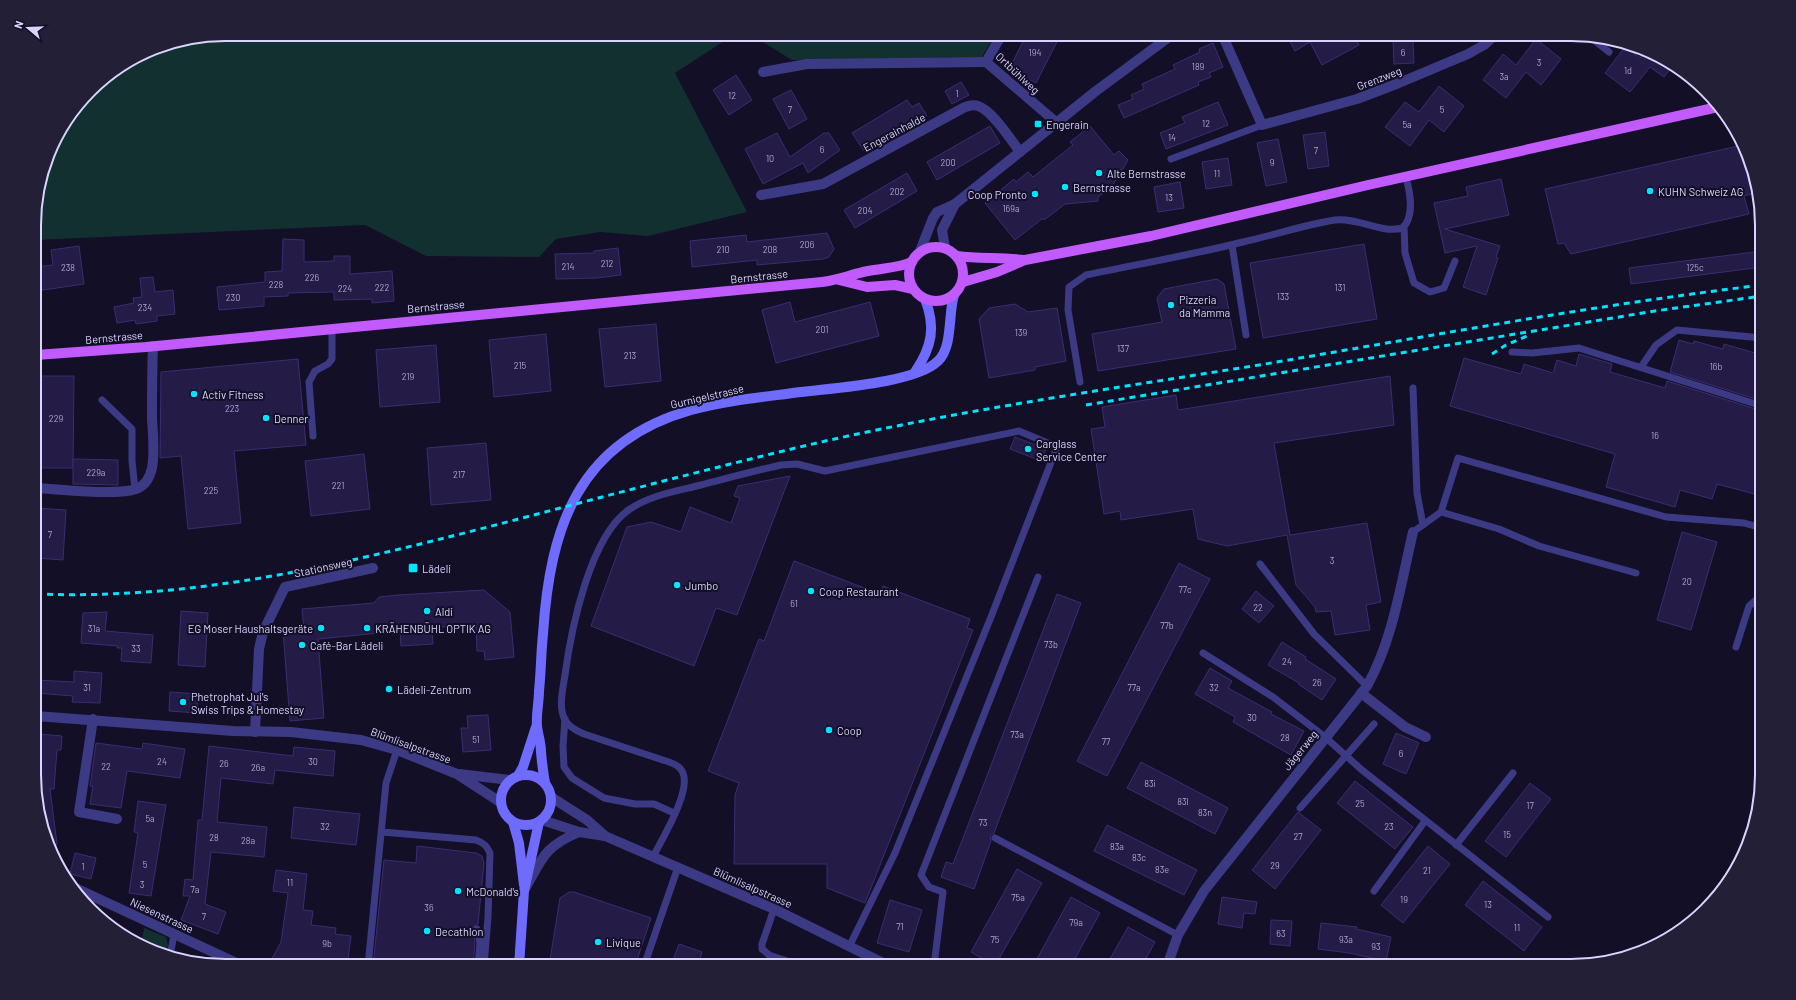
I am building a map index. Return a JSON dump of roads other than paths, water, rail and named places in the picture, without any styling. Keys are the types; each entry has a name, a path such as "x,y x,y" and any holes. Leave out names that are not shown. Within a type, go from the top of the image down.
{"main road":[{"path":"963,282 997,272 1025,260 1151,236 1713,108"},
{"path":"957,256 963,267 963,282 954,295 939,302 926,299 913,289 909,275 912,262 920,251 931,247 945,248 957,256 974,258 996,257 1025,260"},
{"name":"Bernstrasse","path":"41,355 152,346 839,280 867,271 912,262"},
{"name":"Bernstrasse","path":"839,280 867,287 895,285 913,289"},
{"name":"Gurnigelstrasse","path":"545,783 537,725 546,595 555,546 566,512 579,487 610,454 644,429 668,418 692,410 737,400 883,381 903,377 927,369 939,361 946,346 954,295"},
{"path":"915,372 924,360 932,335 932,318 926,299"},
{"name":"Gurnigelstrasse","path":"514,778 523,766 537,725"},
{"path":"519,959 524,891 540,821 548,811 551,796 545,783 534,776 514,778 502,789 500,802 505,815 513,822 527,825 540,821"},
{"path":"513,822 519,843 524,891"}],"street":[{"name":"Ortbühlweg","path":"998,41 986,62 1057,123"},
{"path":"920,251 933,218 937,212 955,204 1128,67 1163,41"},
{"path":"1225,41 1262,125"},
{"name":"Grenzweg","path":"1262,125 1357,99 1468,54 1486,41"},
{"path":"763,72 807,64 986,62"},
{"name":"Engerainhalde","path":"761,195 823,184 965,107 973,105 978,106 988,113 1020,152"},
{"path":"945,248 942,230 955,204"},
{"path":"41,488 102,491 135,489 146,484 152,469 153,452 151,380 152,346"},
{"name":"Jägerweg","path":"1169,959 1178,934 1204,891 1364,689 1374,672 1387,639 1413,532"},
{"name":"Stationsweg","path":"255,732 259,648 263,632 285,587 373,568"},
{"path":"1364,689 1405,727 1426,737"},
{"name":"Blümlisalpstrasse","path":"41,716 255,732 291,732 345,737 376,743 457,774 500,802"},
{"path":"93,719 79,812 117,819"},
{"name":"Blümlisalpstrasse","path":"457,774 514,778"},
{"name":"Blümlisalpstrasse","path":"551,796 587,820 605,836"},
{"name":"Blümlisalpstrasse","path":"540,821 579,832 605,836 774,910 873,959"},
{"path":"524,891 550,848 557,842 579,832"},
{"name":"Niesenstrasse","path":"83,892 228,959"}],"lane":[{"path":"1598,44 1609,52"},
{"name":"Grenzweg","path":"1172,159 1262,125"},
{"path":"1406,177 1410,198 1409,215 1404,226 1405,253 1414,283 1430,292 1444,288 1454,261"},
{"path":"1080,382 1068,310 1070,287 1086,275 1232,245 1318,223 1338,220 1354,221 1383,229 1398,229 1404,226"},
{"path":"1232,245 1246,335"},
{"path":"313,436 308,382 315,371 328,364 332,359 332,329"},
{"path":"1641,367 1656,345 1677,330 1755,337"},
{"path":"1512,352 1532,353 1579,348 1755,404"},
{"path":"1413,388 1418,493 1423,525"},
{"path":"102,400 132,429 132,461 135,489"},
{"path":"674,813 654,804 635,804 604,798 572,778 564,767 563,746 565,719 561,705 569,646 578,606 592,566 604,540 614,525 626,512 650,498 781,465 797,464 826,471 1019,431 1057,447 992,617 895,853 849,947"},
{"path":"1413,532 1441,512 1458,458 1666,517 1744,523 1755,526"},
{"path":"1441,512 1499,529 1539,546 1636,572"},
{"path":"1260,564 1314,634 1364,689"},
{"path":"935,959 943,892 928,887 921,875 1038,577"},
{"path":"1736,647 1749,606 1755,601"},
{"path":"1203,653 1273,697 1325,737 1425,821 1548,917"},
{"path":"565,719 574,730 678,766 683,772 685,781 681,798 654,857"},
{"path":"1300,808 1374,724"},
{"path":"369,959 386,783 397,750"},
{"path":"1456,845 1514,774"},
{"path":"1374,891 1425,821"},
{"path":"382,832 476,840 482,842 490,853 484,959"},
{"path":"995,838 1178,934"},
{"path":"646,959 678,867"},
{"path":"482,885 489,875"},
{"path":"774,910 762,944 762,950 769,955 781,959"},
{"path":"477,929 480,943 479,959"},
{"path":"171,951 174,934"}],"railway":[{"path":"41,594 152,592 209,586 320,567 488,527 779,452 931,419 1575,311 1755,286"},
{"path":"1086,405 1655,311 1755,297"},
{"path":"1492,354 1506,345 1527,336"}],"place":[{"name":"Engerain","path":"1038,124"},
{"name":"Alte Bernstrasse","path":"1099,173"},
{"name":"Bernstrasse","path":"1065,187"},
{"name":"KUHN Schweiz AG","path":"1650,191"},
{"name":"Coop Pronto","path":"1035,194"},
{"name":"Pizzeria da Mamma","path":"1171,305"},
{"name":"Activ Fitness","path":"194,394"},
{"name":"Denner","path":"266,418"},
{"name":"Carglass Service Center","path":"1028,449"},
{"name":"Lädeli","path":"413,568"},
{"name":"Jumbo","path":"677,585"},
{"name":"Coop Restaurant","path":"811,591"},
{"name":"Aldi","path":"427,611"},
{"name":"EG Moser Haushaltsgeräte","path":"321,628"},
{"name":"KRÄHENBÜHL OPTIK AG","path":"367,628"},
{"name":"Café-Bar Lädeli","path":"302,645"},
{"name":"Lädeli-Zentrum","path":"389,689"},
{"name":"Phetrophat Jui's Swiss Trips & Homestay","path":"183,702"},
{"name":"Coop","path":"829,730"},
{"name":"McDonald's","path":"458,891"},
{"name":"Decathlon","path":"427,931"},
{"name":"Livique","path":"598,942"}]}
